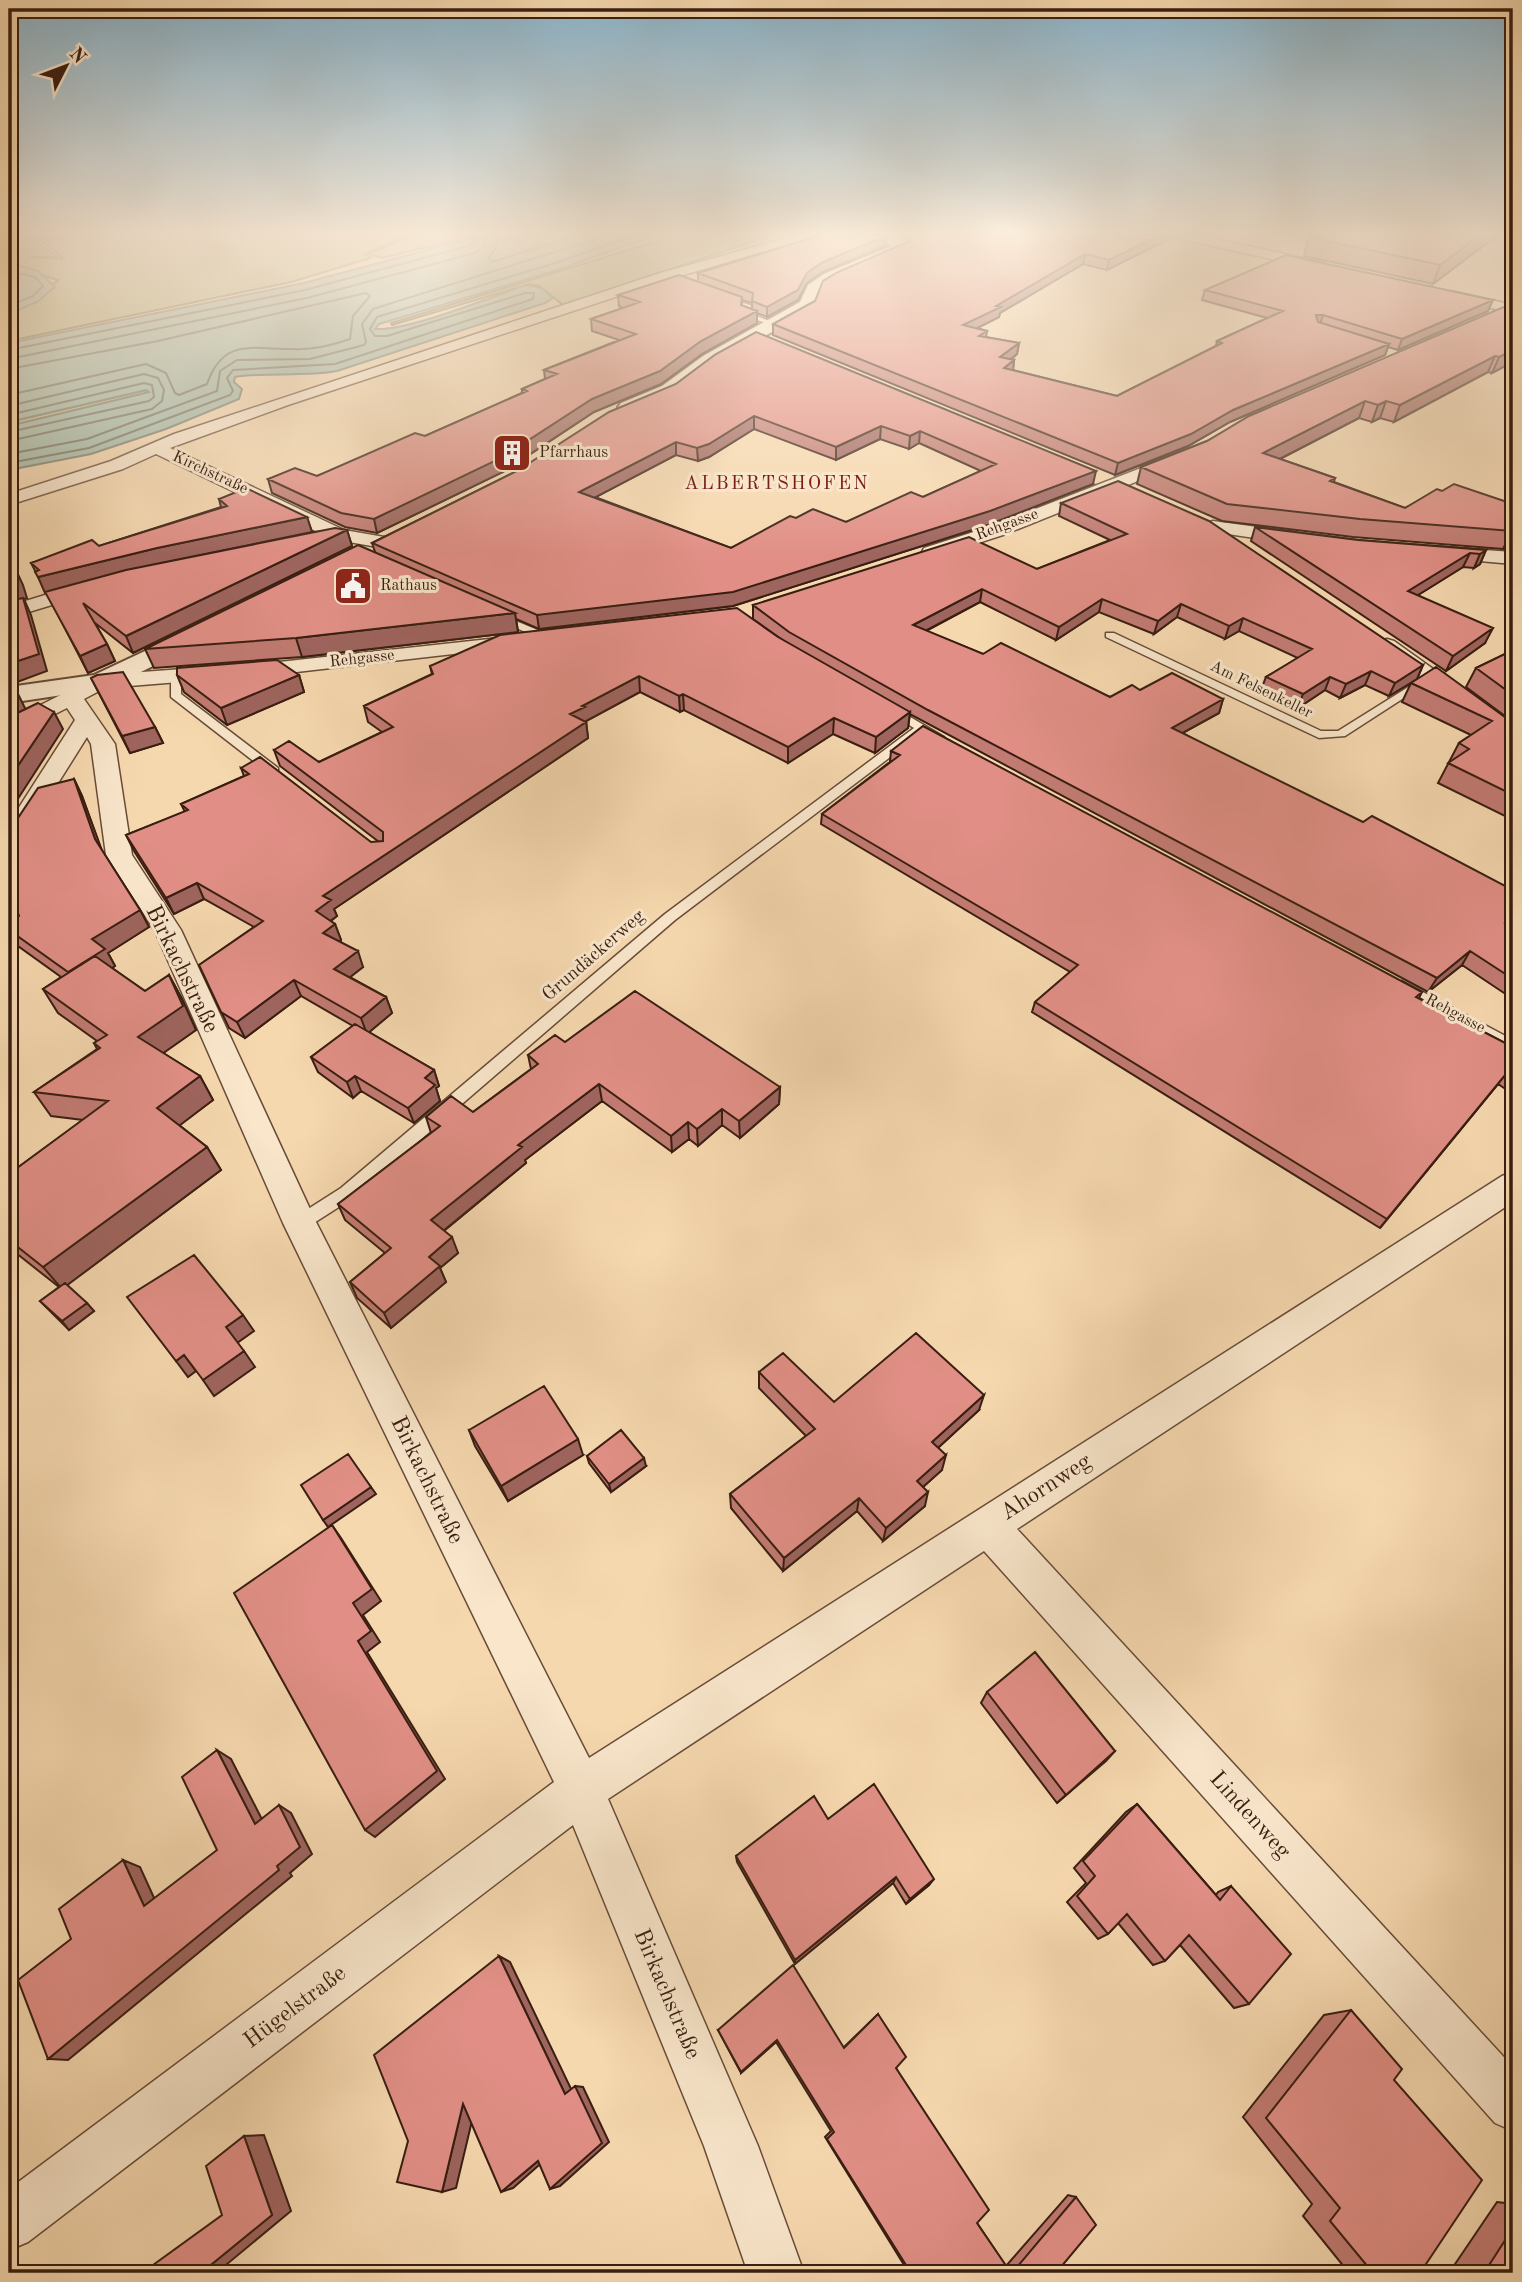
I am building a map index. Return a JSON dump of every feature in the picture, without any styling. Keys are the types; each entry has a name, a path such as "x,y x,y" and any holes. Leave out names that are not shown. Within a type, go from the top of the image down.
{"street":[{"path":"9,500 117,465 282,402 473,341"},
{"path":"613,414 669,390 709,360 747,341"},
{"name":"Kirchstraße","path":"157,448 339,535 383,542"},
{"name":"Rehgasse","path":"906,560 996,531 1195,452"},
{"path":"1091,473 1141,495"},
{"path":"1189,517 1213,527 1248,551"},
{"path":"1213,527 1315,541"},
{"path":"346,561 407,530"},
{"name":"Kirchstraße","path":"312,540 339,535"},
{"path":"1420,551 1513,558"},
{"path":"9,612 107,583"},
{"path":"9,730 86,700 211,628"},
{"name":"Rehgasse","path":"86,700 176,676 279,668 554,637"},
{"path":"1375,637 1433,676 1513,736"},
{"path":"9,695 86,700"},
{"path":"9,842 86,700"},
{"name":"Birkachstraße","path":"86,700 103,744 119,855 168,930 300,1223 581,1790 731,2146 776,2273"},
{"name":"Ahornweg","path":"581,1790 1513,1185"},
{"name":"Lindenweg","path":"987,1525 1513,2105"},
{"name":"Hügelstraße","path":"9,2223 581,1790"}],"lane":[{"name":"Rehgasse","path":"484,610 554,637"},
{"name":"Am Felsenkeller","path":"1110,635 1319,735 1341,734 1433,676"},
{"path":"176,676 175,695 284,778"},
{"path":"875,701 945,740"},
{"name":"Grundäckerweg","path":"300,1223 346,1193 670,917 921,728"},
{"name":"Rehgasse","path":"1391,980 1513,1045"}],"green space":[{"path":"146,390 148,394 9,426 9,422"}],"water":[{"path":"427,341 337,371 235,377 234,382 242,389 239,399 166,429 91,454 9,470 9,426 149,392 146,390 9,422 9,343"}],"building":[{"path":"617,341 700,341 660,371 592,399 501,458 374,519 341,513 268,479 295,468 317,476 415,433 425,436 527,391 522,389 557,374 544,370"},
{"path":"739,341 779,341 1096,471 990,511 733,592 537,615 372,543 517,471 609,412 676,384 716,354","holes":["754,416 836,447 881,426 910,436 920,431 996,464 923,497 911,492 846,522 813,509 796,518 790,516 731,548 579,492 676,442 697,448 709,444"]},
{"path":"816,341 1019,343 1000,357 1014,360 1004,368 1117,396 1222,343 1218,341 1381,341 1389,344 1233,410 1191,434 1118,463"},
{"path":"1423,341 1513,341 1513,350 1499,357 1495,356 1400,405 1386,401 1378,405 1365,401 1263,453 1335,478 1330,481 1405,508 1437,489 1442,491 1454,484 1513,504 1513,529 1360,519 1227,504 1141,467 1207,441 1249,416"},
{"path":"1118,481 1209,521 1423,665 1395,683 1371,671 1346,684 1330,677 1303,694 1266,677 1312,649 1243,618 1229,626 1181,604 1158,621 1102,599 1059,627 982,589 913,625 983,654 1001,643 1110,697 1132,685 1140,690 1172,673 1223,699 1172,728 1363,822 1372,816 1513,890 1513,916 1505,923 1513,928 1513,979 1470,951 1437,978 928,710 789,632 753,605 969,537 1037,569 1127,534 1061,503"},
{"path":"246,488 307,517 157,548 38,577 35,572 39,570 31,563 92,540 99,546 227,506 219,499"},
{"path":"1255,527 1358,540 1486,550 1480,554 1470,553 1408,591 1493,628 1453,656"},
{"path":"335,528 347,530 126,636 83,603 107,644 80,656 45,592 126,570"},
{"path":"358,545 515,613 296,638 145,649"},
{"path":"15,568 18,581 9,584 9,570"},
{"path":"23,598 39,654 9,664 9,601"},
{"path":"737,608 778,637 910,712 876,737 834,718 788,747 683,694 679,696 639,676 570,714 586,722 323,896 331,900 316,911 335,924 323,933 358,951 334,969 386,997 361,1018 294,980 237,1022 221,1012 199,965 263,921 197,883 166,898 126,835 188,810 181,804 249,774 241,768 260,757 371,842 383,841 383,832 274,750 289,741 319,762 393,727 364,706 433,674 430,666 500,635"},
{"path":"1513,650 1513,695 1476,668"},
{"path":"277,660 299,675 221,708 177,675 177,668"},
{"path":"1436,667 1513,723 1513,795 1448,763 1469,749 1459,743 1492,721 1411,683"},
{"path":"123,672 155,727 122,736 91,678"},
{"path":"9,688 17,692 9,697"},
{"path":"38,703 54,712 9,779 9,717"},
{"path":"923,726 1422,992 1416,997 1513,1047 1513,1080 1505,1075 1387,1219 1035,1002 1078,965 822,814 900,755 891,751"},
{"path":"74,779 95,839 140,910 92,939 105,949 68,972 9,930 9,920 19,916 9,887 9,842 14,824 38,788"},
{"path":"95,956 145,991 169,975 183,1006 138,1037 200,1076 157,1108 207,1147 43,1267 9,1240 9,1174 108,1101 34,1092 100,1048 94,1043 107,1035 43,989"},
{"path":"635,991 780,1087 739,1121 722,1109 697,1129 688,1122 671,1136 599,1084 518,1145 522,1147 431,1220 452,1237 429,1257 440,1266 384,1313 350,1282 391,1248 338,1204 440,1126 426,1117 451,1096 473,1112 538,1064 528,1055 555,1035 565,1042"},
{"path":"355,1024 434,1070 425,1078 435,1085 408,1108 355,1076 347,1082 311,1057"},
{"path":"194,1255 243,1315 226,1327 244,1351 203,1380 184,1355 176,1361 127,1297"},
{"path":"65,1283 87,1303 62,1321 40,1301"},
{"path":"916,1333 984,1395 932,1442 946,1455 917,1481 928,1492 886,1528 859,1498 784,1558 730,1494 815,1429 759,1372 783,1353 834,1402"},
{"path":"544,1386 578,1439 501,1486 469,1430"},
{"path":"621,1430 644,1458 609,1484 587,1456"},
{"path":"348,1454 371,1487 323,1520 301,1485"},
{"path":"332,1525 372,1589 353,1603 371,1631 358,1641 437,1771 365,1830 234,1593"},
{"path":"1035,1652 1115,1751 1066,1795 987,1692"},
{"path":"217,1750 255,1824 279,1805 300,1847 277,1866 279,1870 48,2059 18,1980 71,1939 59,1909 123,1860 144,1906 217,1850 182,1777"},
{"path":"874,1784 934,1879 910,1899 896,1877 795,1960 736,1856 814,1796 828,1819"},
{"path":"1137,1804 1220,1900 1231,1886 1291,1954 1249,2004 1189,1935 1165,1961 1127,1914 1108,1934 1077,1896 1095,1876 1083,1861"},
{"path":"499,1956 565,2094 575,2086 602,2143 550,2189 538,2161 501,2192 463,2104 442,2192 397,2182 408,2141 374,2055"},
{"path":"793,1965 844,2048 878,2014 906,2057 896,2068 989,2210 977,2223 1011,2273 911,2273 827,2139 834,2132 777,2040 741,2072 718,2030"},
{"path":"1351,2010 1402,2069 1394,2080 1482,2180 1420,2273 1373,2273 1330,2221 1340,2208 1266,2118"},
{"path":"244,2136 272,2215 201,2273 142,2273 222,2215 206,2166"},
{"path":"1076,2197 1096,2225 1056,2273 1012,2273"},
{"path":"1513,2228 1513,2273 1484,2273"}],"place":[{"name":"Pfarrhaus","path":"512,453"},
{"name":"Rathaus","path":"353,586"}],"district":[{"name":"ALBERTSHOFEN","path":"777,484"}]}
